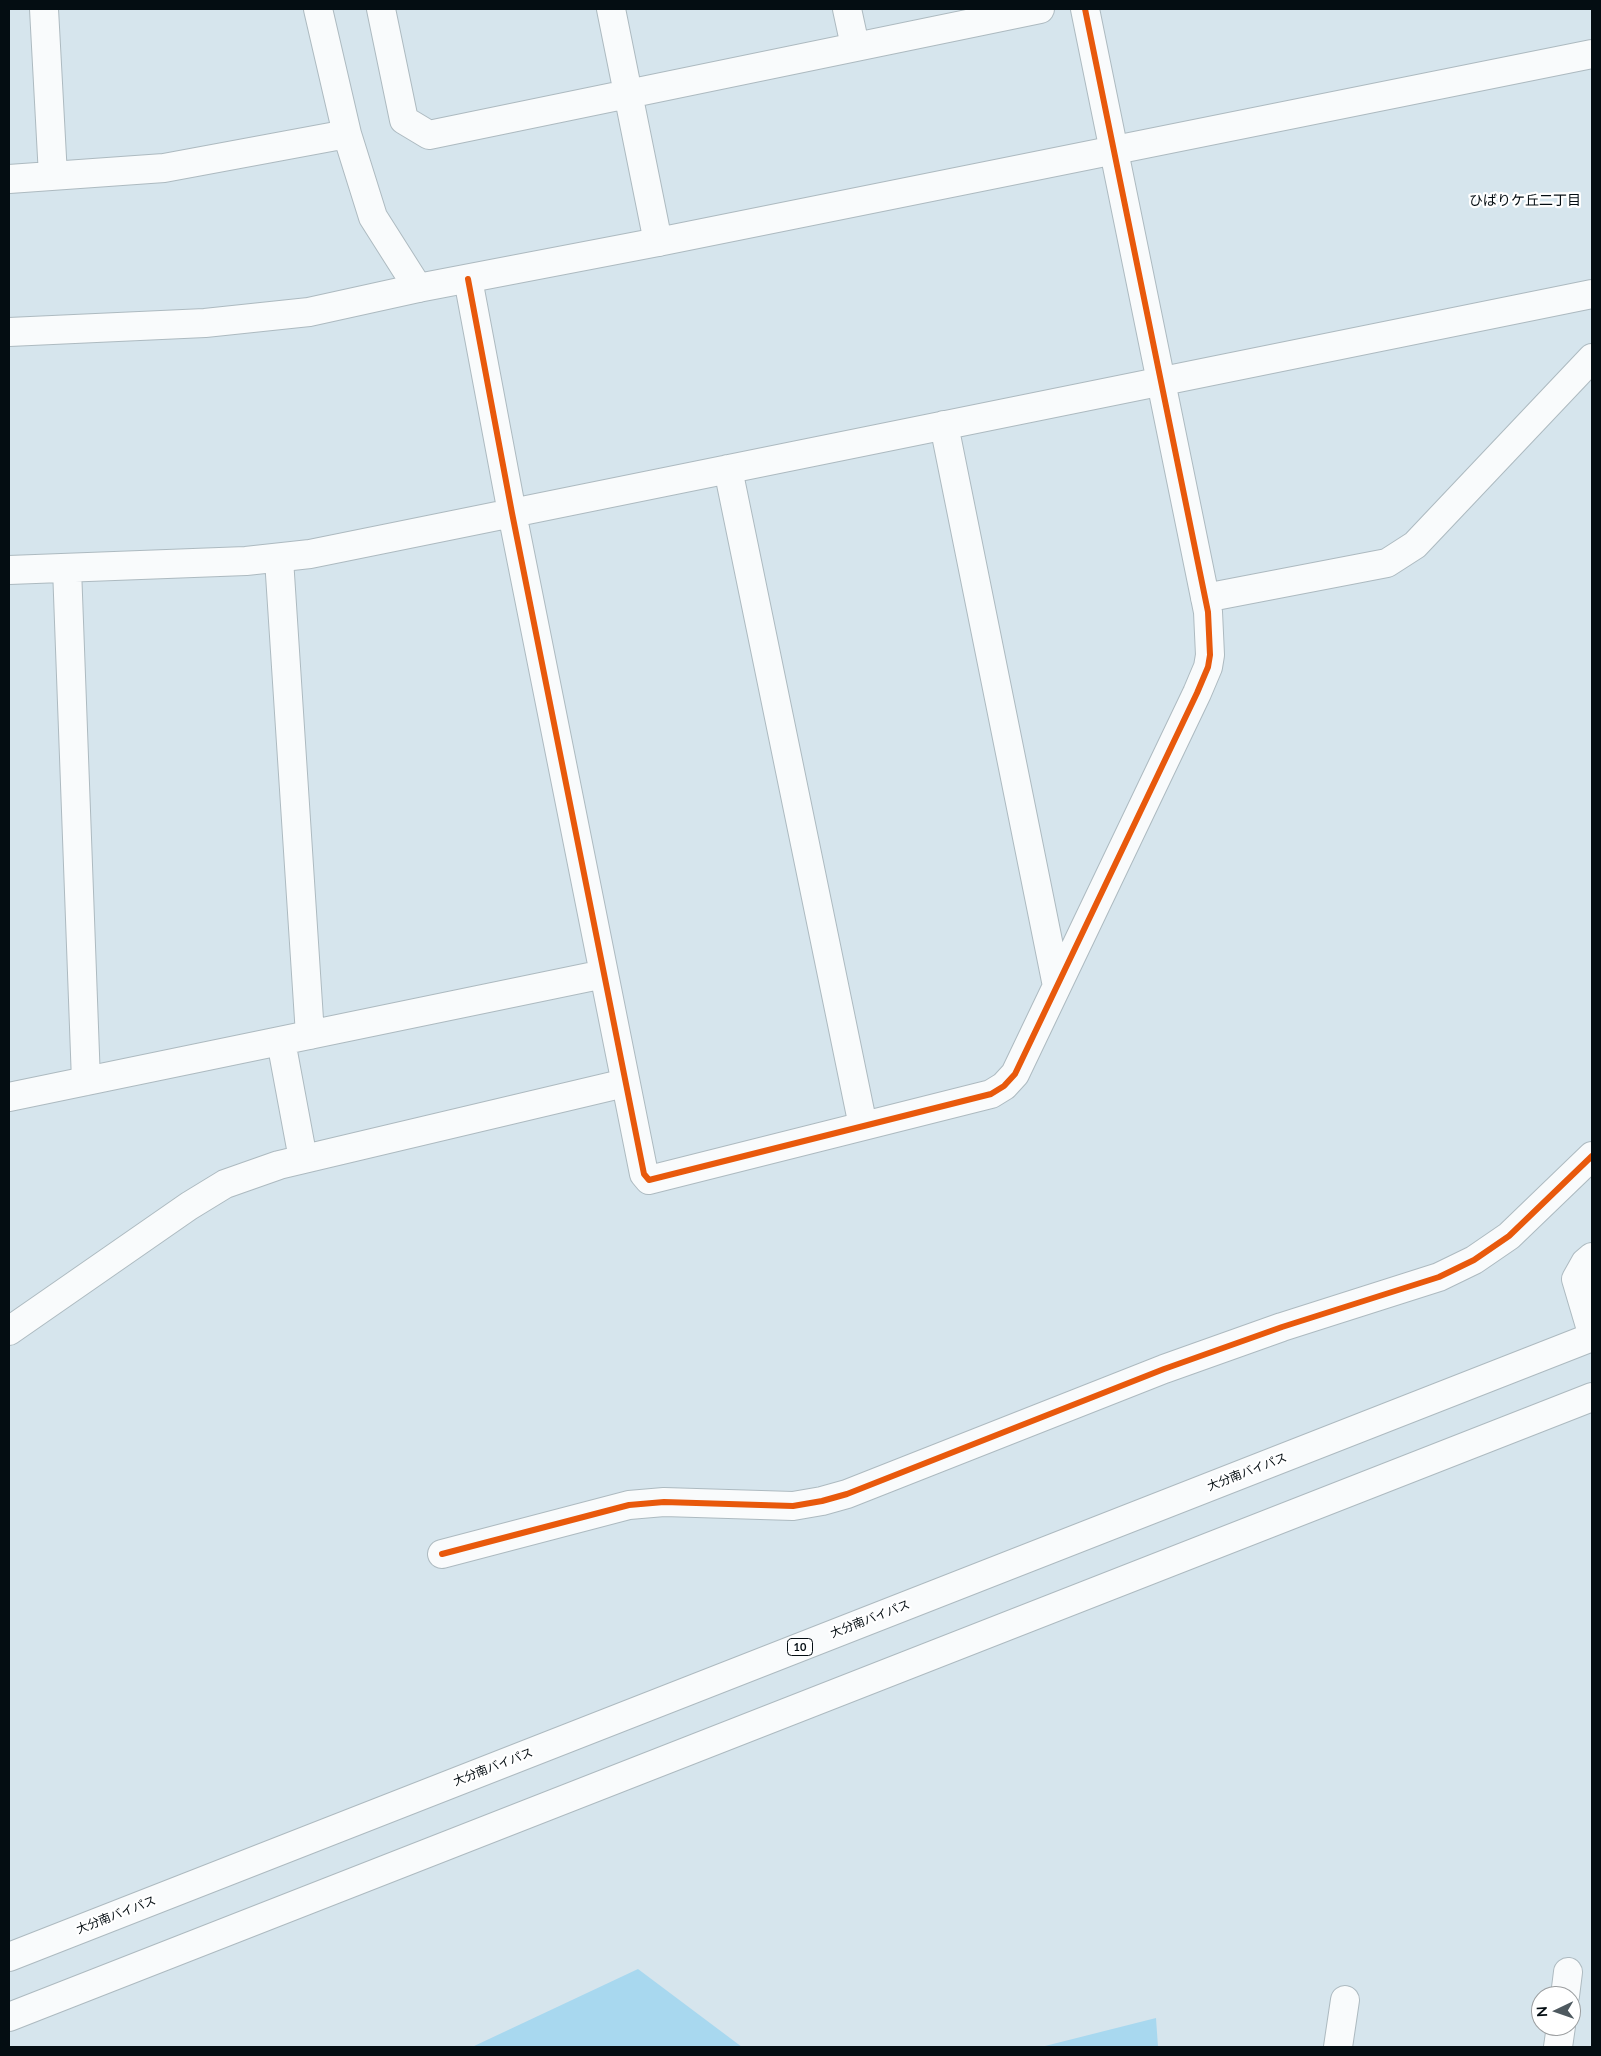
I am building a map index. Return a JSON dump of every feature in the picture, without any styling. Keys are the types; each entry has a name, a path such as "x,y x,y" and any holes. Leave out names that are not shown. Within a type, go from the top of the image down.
{"main road":[{"path":"44,9 53,176"},
{"path":"318,9 347,134 373,217 418,288"},
{"path":"380,9 404,120 429,135 1040,9"},
{"path":"611,9 658,242"},
{"path":"847,9 855,46"},
{"path":"468,279 512,513 644,1174 649,1180 991,1094 1004,1086 1015,1074 1208,667 1211,643 1205,598 1086,9"},
{"path":"9,332 206,323 309,312 418,288 658,242 1592,54"},
{"path":"9,179 164,168 347,134"},
{"path":"9,570 279,559 1592,294"},
{"path":"1205,598 1387,563 1415,545 1592,358"},
{"path":"944,426 1057,986"},
{"path":"728,469 863,1126"},
{"path":"279,559 310,1035"},
{"path":"67,568 86,1081"},
{"path":"9,1096 604,974"},
{"path":"281,1041 303,1159"},
{"path":"9,1331 189,1206 225,1184 279,1165 625,1083"},
{"path":"442,1554 629,1505 664,1502 793,1506 847,1494 1164,1369 1282,1327 1406,1289 1439,1276 1474,1260 1509,1236 1592,1156"},
{"path":"1592,1257 1585,1263 1576,1279 1592,1335"},
{"name":"大分南バイパス","path":"9,1957 1592,1335"},
{"path":"9,2017 1592,1397"},
{"path":"1338,2047 1345,2000"}],"shaded area":[{"path":"638,1969 742,2047 472,2047"},
{"path":"1156,2018 1158,2047 1041,2047"}],"cycle path":[{"path":"468,279 512,513 644,1174 649,1180 991,1094 1004,1086 1015,1074 1197,693 1208,667 1210,655 1208,612 1085,9"},
{"path":"442,1554 629,1505 664,1502 793,1506 847,1494 1164,1369 1282,1327 1439,1277 1474,1260 1509,1236 1592,1156"}],"district":[{"name":"ひばりケ丘二丁目","path":"1525,200"}]}
